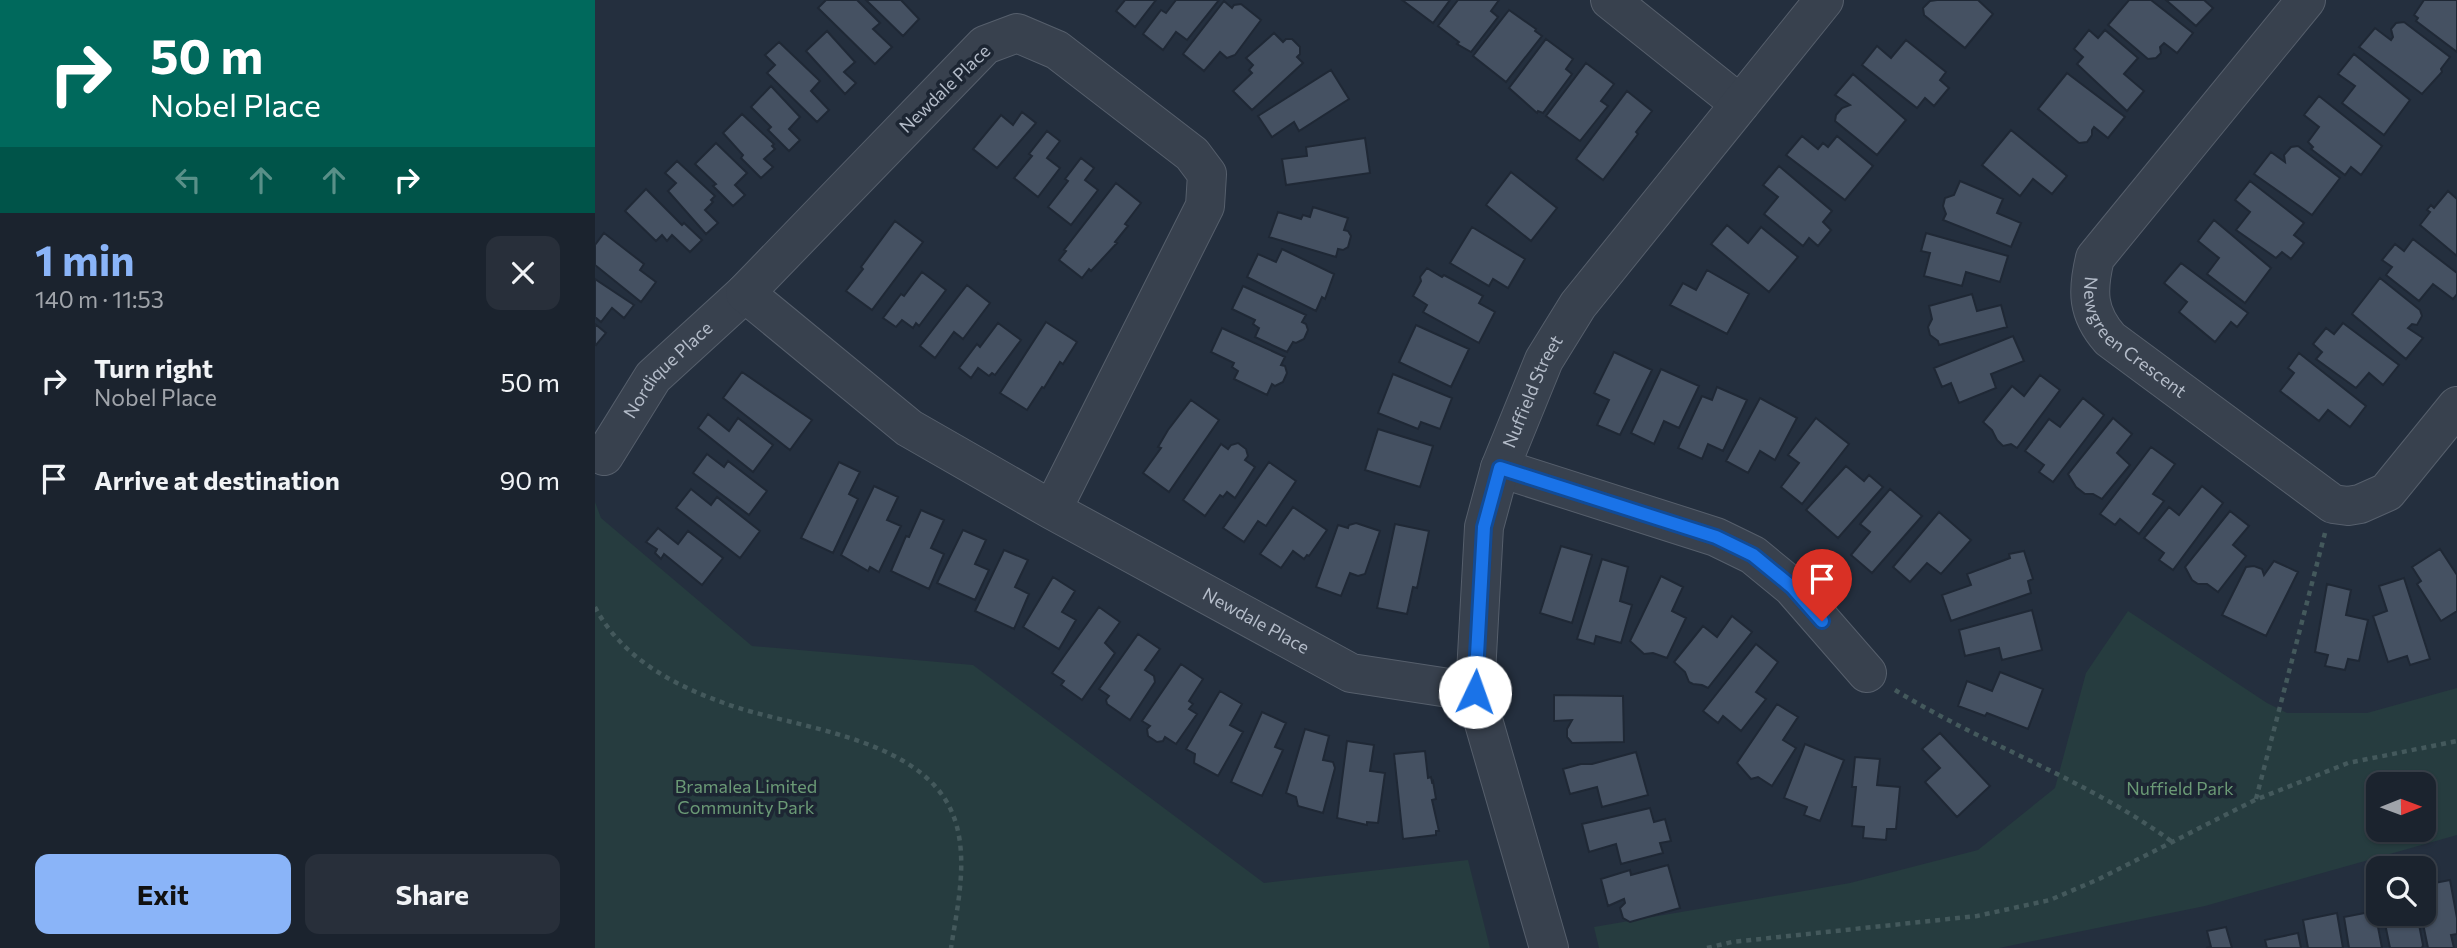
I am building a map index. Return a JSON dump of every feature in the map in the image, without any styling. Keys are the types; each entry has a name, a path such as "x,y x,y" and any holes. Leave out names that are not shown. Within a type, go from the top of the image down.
{"street":[{"path":"1610,0 1740,104"},
{"name":"Nuffield Street","path":"1549,948 1475,692 1484,527 1500,468 1544,360 1578,305 1824,0"},
{"name":"Newgreen Crescent","path":"2306,0 2095,258 2089,284 2097,325 2110,339 2333,504"},
{"name":"Newdale Place","path":"1052,510 1205,206 1207,174 1192,154 1057,50 1017,33 985,45 745,293 909,428 1052,510 1351,673 1475,692"},
{"name":"Nordique Place","path":"604,456 653,377 745,293"},
{"path":"2333,504 2360,505 2386,492 2457,406"},
{"path":"1500,468 1716,537 1753,555 1792,587 1867,673"}],"path":[{"path":"2255,800 2333,504"},
{"path":"595,607 602,622 628,652 687,689 726,704 861,741 901,759 927,779 947,801 957,827 962,872 951,948"},
{"path":"1867,673 1922,706 2137,817 2171,841"},
{"path":"1707,948 1732,942 1977,916 2010,910 2062,895 2099,879 2255,800 2348,763 2457,741"}],"green space":[{"name":"Bramalea Limited Community Park","path":"595,502 601,518 752,646 973,665 1264,883 1468,860 1490,948 595,948"},
{"name":"Nuffield Park","path":"2128,611 2267,703 2287,713 2367,713 2457,688 2457,835 2436,841 2436,772 2366,772 2366,842 2432,842 2382,856 2366,856 2366,861 2205,906 1999,948 1599,948 1594,927 1850,883 1978,850 2055,788 2086,673"}],"building":[{"path":"826,0 857,0 880,23 873,29 892,47 875,64 818,8"},
{"path":"866,0 901,0 919,19 903,36"},
{"path":"1125,0 1156,0 1135,27 1116,11"},
{"path":"1176,0 1219,0 1187,40 1176,32 1163,50 1143,34 1161,10 1166,13"},
{"path":"1402,0 1450,0 1433,23"},
{"path":"1458,0 1499,0 1491,11 1498,17 1471,52 1457,44 1459,42 1438,26"},
{"path":"1978,0 1993,14 1965,48 1924,15 1923,8 1930,1"},
{"path":"2129,0 2151,0 2193,33 2177,53 2164,43 2156,58 2148,59 2108,25"},
{"path":"2166,0 2204,0 2213,8 2196,26"},
{"path":"2424,0 2457,0 2457,52 2416,21 2418,18 2414,15"},
{"path":"1224,1 1232,8 1241,4 1261,20 1235,55 1227,58 1220,52 1204,71 1183,54"},
{"path":"1509,10 1542,36 1506,82 1473,56"},
{"path":"2404,22 2450,57 2441,69 2442,72 2422,94 2359,47 2375,28 2391,40 2391,29 2396,23"},
{"path":"2089,30 2098,38 2105,30 2138,58 2124,74 2144,91 2127,111 2077,64 2083,57 2074,49"},
{"path":"827,31 855,62 844,72 856,83 845,94 806,51"},
{"path":"1274,33 1283,42 1292,39 1300,47 1297,57 1303,63 1252,110 1233,91 1252,73 1249,70 1253,65 1246,58"},
{"path":"1546,39 1573,59 1566,69 1572,74 1543,113 1537,113 1509,88"},
{"path":"1906,40 1946,72 1940,80 1949,88 1934,106 1925,98 1917,108 1862,65 1877,46 1891,58"},
{"path":"779,42 820,81 811,91 829,110 817,122 767,73 775,65 765,55"},
{"path":"2354,54 2410,100 2384,135 2342,103 2355,86 2338,74"},
{"path":"1586,63 1614,84 1601,101 1608,106 1580,141 1546,116"},
{"path":"1331,70 1349,99 1299,131 1294,122 1272,137 1258,116"},
{"path":"2067,73 2125,117 2108,138 2094,127 2087,142 2079,143 2038,109"},
{"path":"1853,74 1906,120 1877,155 1835,121 1842,108 1850,105 1835,95"},
{"path":"771,86 800,117 789,129 800,140 789,151 768,130 771,127 751,107"},
{"path":"1627,91 1652,111 1603,180 1576,159"},
{"path":"2319,96 2382,146 2361,175 2351,167 2345,175 2311,149 2313,147 2308,142 2319,127 2304,115"},
{"path":"1022,112 1036,123 997,168 973,149 1001,115 1013,125"},
{"path":"742,114 774,144 772,146 775,149 764,159 773,167 761,178 741,158 743,155 723,133"},
{"path":"2011,130 2067,176 2052,194 2033,179 2020,196 1982,165"},
{"path":"1047,131 1060,141 1047,158 1060,168 1038,197 1014,178"},
{"path":"1802,136 1818,149 1823,143 1828,147 1837,136 1873,166 1845,200 1786,155"},
{"path":"1365,138 1370,173 1286,185 1282,159 1307,156 1306,147"},
{"path":"716,143 747,173 735,185 745,195 733,206 713,186 716,184 695,164"},
{"path":"2298,146 2340,178 2312,215 2254,174 2271,152 2285,162 2284,155 2291,147"},
{"path":"1081,158 1094,168 1085,180 1098,190 1071,225 1048,207"},
{"path":"677,161 715,196 705,210 718,223 706,234 668,191 676,183 665,173"},
{"path":"1779,166 1832,211 1823,222 1831,230 1818,246 1809,238 1803,246 1764,214 1778,197 1763,185"},
{"path":"1511,172 1557,208 1531,241 1486,205"},
{"path":"1960,181 2003,199 1997,213 2021,223 2011,247 1943,220 1946,214 1943,206 1945,198 1954,195"},
{"path":"2250,181 2304,223 2294,235 2304,243 2291,259 2282,252 2276,258 2236,230 2250,212 2235,200"},
{"path":"1116,183 1141,203 1125,224 1128,226 1115,242 1117,243 1082,278 1059,260"},
{"path":"646,189 682,225 684,223 702,240 690,252 672,235 667,241 662,235 656,241 625,211"},
{"path":"2448,191 2457,199 2457,256 2420,225 2430,212 2427,210 2431,205 2434,208"},
{"path":"1313,207 1348,218 1344,230 1351,236 1348,247 1338,249 1336,257 1269,237 1278,212 1301,219 1303,215 1310,217"},
{"path":"2214,220 2271,268 2245,303 2207,274 2219,258 2198,241"},
{"path":"895,221 923,242 872,310 846,291"},
{"path":"1727,225 1748,243 1761,227 1798,257 1769,292 1711,244"},
{"path":"1472,227 1525,259 1508,288 1493,279 1489,286 1450,263"},
{"path":"604,233 644,264 640,270 656,282 641,302 595,265 595,245"},
{"path":"1926,233 2008,256 2000,282 1966,272 1962,286 1924,276 1930,253 1921,251"},
{"path":"2413,239 2457,273 2457,294 2453,299 2433,284 2419,301 2386,275 2392,267 2382,260 2395,244 2404,251"},
{"path":"1282,249 1334,274 1325,299 1322,297 1316,311 1247,277 1258,254 1276,262"},
{"path":"2181,263 2248,313 2237,327 2231,322 2215,342 2179,312 2187,302 2164,283"},
{"path":"1427,268 1483,296 1479,303 1495,312 1479,343 1423,312 1427,305 1413,296 1421,281 1420,277"},
{"path":"1707,270 1749,294 1727,334 1670,305 1683,283 1696,290"},
{"path":"922,272 946,290 919,326 916,323 913,328 902,320 896,327 883,318"},
{"path":"2380,278 2420,310 2422,316 2417,325 2412,324 2408,328 2423,338 2406,359 2352,314"},
{"path":"595,279 634,305 624,318 612,308 601,322 595,317"},
{"path":"967,285 990,303 963,339 954,332 935,358 920,346"},
{"path":"1243,286 1306,315 1302,322 1308,330 1304,339 1293,342 1287,352 1255,337 1259,328 1253,324 1255,320 1232,309"},
{"path":"1972,294 1977,311 2001,305 2007,327 1939,345 1930,335 1928,327 1932,319 1929,306"},
{"path":"1046,322 1077,342 1027,410 1000,393"},
{"path":"998,323 1021,340 995,375 992,373 989,376 978,368 971,378 959,368 977,344 980,347"},
{"path":"2343,323 2399,365 2383,385 2369,373 2356,388 2316,359 2322,352 2313,344 2326,328 2334,334"},
{"path":"595,324 606,333 596,345 595,344"},
{"path":"1416,325 1469,349 1451,387 1399,362"},
{"path":"1222,328 1285,357 1281,365 1285,366 1287,373 1283,382 1275,386 1272,384 1267,395 1234,379 1238,371 1232,367 1234,363 1211,352"},
{"path":"2013,336 2024,361 1991,374 1996,388 1959,403 1951,383 1942,387 1934,368"},
{"path":"1614,352 1652,370 1620,435 1597,425 1609,400 1594,393"},
{"path":"2299,353 2366,406 2350,427 2328,410 2319,421 2280,391 2294,373 2288,368"},
{"path":"1661,369 1699,386 1679,428 1664,421 1654,444 1631,433"},
{"path":"742,372 812,420 790,450 723,398"},
{"path":"1393,374 1452,398 1440,429 1421,422 1418,429 1378,413"},
{"path":"2040,375 2060,390 2017,448 2011,444 2003,446 1983,422 2012,386 2024,396"},
{"path":"1717,387 1747,400 1723,451 1708,444 1702,459 1678,448 1702,396 1712,400"},
{"path":"1760,398 1797,418 1775,460 1760,451 1748,473 1726,461"},
{"path":"2083,398 2104,415 2053,482 2039,472 2044,465 2025,451 2049,419 2060,427"},
{"path":"1191,400 1219,420 1169,492 1143,473 1161,448 1158,447 1168,430"},
{"path":"708,414 729,431 738,418 773,445 753,472 698,428"},
{"path":"1816,418 1849,444 1802,504 1781,487 1799,463 1788,455"},
{"path":"2113,418 2132,434 2117,453 2130,465 2102,499 2093,494 2085,494 2076,487 2068,474"},
{"path":"1378,429 1433,446 1420,487 1365,470"},
{"path":"1238,443 1246,449 1248,456 1245,460 1255,467 1235,498 1227,492 1223,497 1220,495 1205,516 1183,500 1221,444 1228,449"},
{"path":"2151,447 2175,464 2153,494 2164,501 2139,534 2120,519 2115,525 2100,514"},
{"path":"707,454 724,467 728,461 767,491 749,515 693,473"},
{"path":"839,462 860,472 849,494 858,499 833,553 801,538"},
{"path":"1269,462 1296,481 1266,526 1258,521 1244,542 1223,528"},
{"path":"1846,466 1864,481 1869,475 1883,487 1838,538 1806,510"},
{"path":"874,486 898,497 887,520 901,526 879,572 870,567 868,571 841,555"},
{"path":"2202,486 2223,503 2173,570 2159,560 2164,553 2144,538 2169,507 2179,515"},
{"path":"691,489 711,505 717,497 760,531 740,558 676,508"},
{"path":"1890,489 1922,516 1872,573 1851,555 1870,532 1860,524"},
{"path":"1293,507 1327,530 1309,556 1304,559 1293,551 1281,568 1260,554"},
{"path":"921,510 944,520 931,548 944,554 929,589 891,571"},
{"path":"2230,511 2249,526 2233,545 2246,556 2218,592 2207,584 2198,584 2192,580 2185,567"},
{"path":"1939,512 1971,540 1941,574 1927,563 1910,582 1893,567"},
{"path":"1356,523 1380,531 1365,574 1358,576 1350,573 1341,596 1316,587 1338,525 1348,528"},
{"path":"1395,524 1429,531 1417,588 1413,587 1407,614 1377,608"},
{"path":"658,528 678,544 688,531 723,558 702,585 664,554 661,559 655,553 657,549 646,542"},
{"path":"963,530 986,540 975,564 989,570 975,600 937,583"},
{"path":"1561,546 1592,555 1572,623 1540,613"},
{"path":"2440,549 2457,575 2457,611 2441,621 2417,584 2421,581 2412,567"},
{"path":"1004,550 1028,560 1015,587 1029,594 1014,629 975,611"},
{"path":"2024,551 2033,579 2028,581 2031,593 1951,621 1942,595 1971,585 1967,574 2010,558 2009,554"},
{"path":"1602,559 1628,567 1620,601 1632,605 1621,643 1596,636 1594,644 1577,639"},
{"path":"2274,561 2298,572 2266,636 2222,615 2246,567 2262,569 2264,575"},
{"path":"1661,576 1683,587 1672,611 1686,618 1667,658 1653,653 1644,654 1630,641"},
{"path":"1053,577 1075,591 1062,612 1076,620 1059,649 1023,627"},
{"path":"2404,578 2430,659 2410,665 2407,656 2388,662 2373,616 2387,611 2379,586"},
{"path":"2327,584 2351,590 2346,615 2368,620 2359,661 2348,659 2345,670 2325,666 2328,655 2315,652"},
{"path":"1099,607 1120,622 1105,643 1115,653 1082,700 1061,685 1064,681 1052,673"},
{"path":"2032,610 2042,650 2002,660 1999,648 1965,656 1959,630"},
{"path":"1732,616 1752,632 1708,688 1689,682 1685,672 1674,662 1703,626 1717,637"},
{"path":"1138,634 1160,649 1145,670 1154,676 1155,682 1130,720 1107,704 1109,696 1099,689"},
{"path":"1756,644 1778,662 1756,692 1766,699 1741,731 1723,716 1718,723 1703,711"},
{"path":"1181,664 1203,679 1189,701 1193,704 1189,709 1197,714 1176,744 1165,737 1163,741 1157,742 1148,736 1147,729 1150,726 1142,721"},
{"path":"2000,672 2043,689 2028,729 1987,713 1985,716 1958,706 1967,681 1992,691"},
{"path":"1220,691 1242,704 1230,725 1243,732 1218,776 1194,763 1195,754 1186,749"},
{"path":"1554,695 1623,696 1624,742 1572,743 1567,737 1567,729 1572,720 1554,721"},
{"path":"1777,704 1798,717 1783,740 1796,748 1772,786 1758,777 1751,779 1737,763"},
{"path":"1262,712 1286,723 1275,747 1283,750 1262,796 1231,782"},
{"path":"1305,729 1329,736 1323,760 1333,762 1335,768 1323,813 1298,806 1296,797 1286,793"},
{"path":"1940,733 1990,786 1957,817 1925,782 1940,768 1922,749"},
{"path":"1347,741 1374,745 1370,771 1385,773 1378,823 1367,822 1367,825 1337,818"},
{"path":"1805,744 1844,760 1820,821 1804,815 1807,807 1784,798"},
{"path":"1425,751 1428,778 1431,777 1433,781 1436,799 1432,800 1439,831 1436,831 1436,835 1403,839 1394,754"},
{"path":"1636,752 1648,795 1602,807 1597,787 1570,794 1563,769"},
{"path":"1855,757 1880,759 1877,785 1900,787 1896,829 1887,829 1886,840 1863,838 1864,827 1852,826 1856,787 1852,787"},
{"path":"1650,808 1654,822 1665,819 1671,841 1660,843 1663,853 1621,864 1616,844 1589,852 1582,824"},
{"path":"1668,865 1680,908 1630,922 1623,918 1620,908 1625,903 1624,899 1608,906 1601,879 1630,870 1631,875"},
{"path":"2450,880 2457,918 2457,934 2451,935 2454,948 2428,948 2423,926 2436,926 2436,883"},
{"path":"2337,913 2343,948 2308,948 2303,920"},
{"path":"2366,913 2366,926 2378,926 2382,948 2349,948 2344,917"},
{"path":"2385,926 2419,926 2422,948 2390,948"},
{"path":"2226,927 2232,948 2206,948 2211,947 2207,931"},
{"path":"2298,933 2301,948 2267,948 2265,940"}],"route":[{"path":"1475,692 1484,527 1500,468 1716,537 1753,555 1792,587 1822,621"}]}
